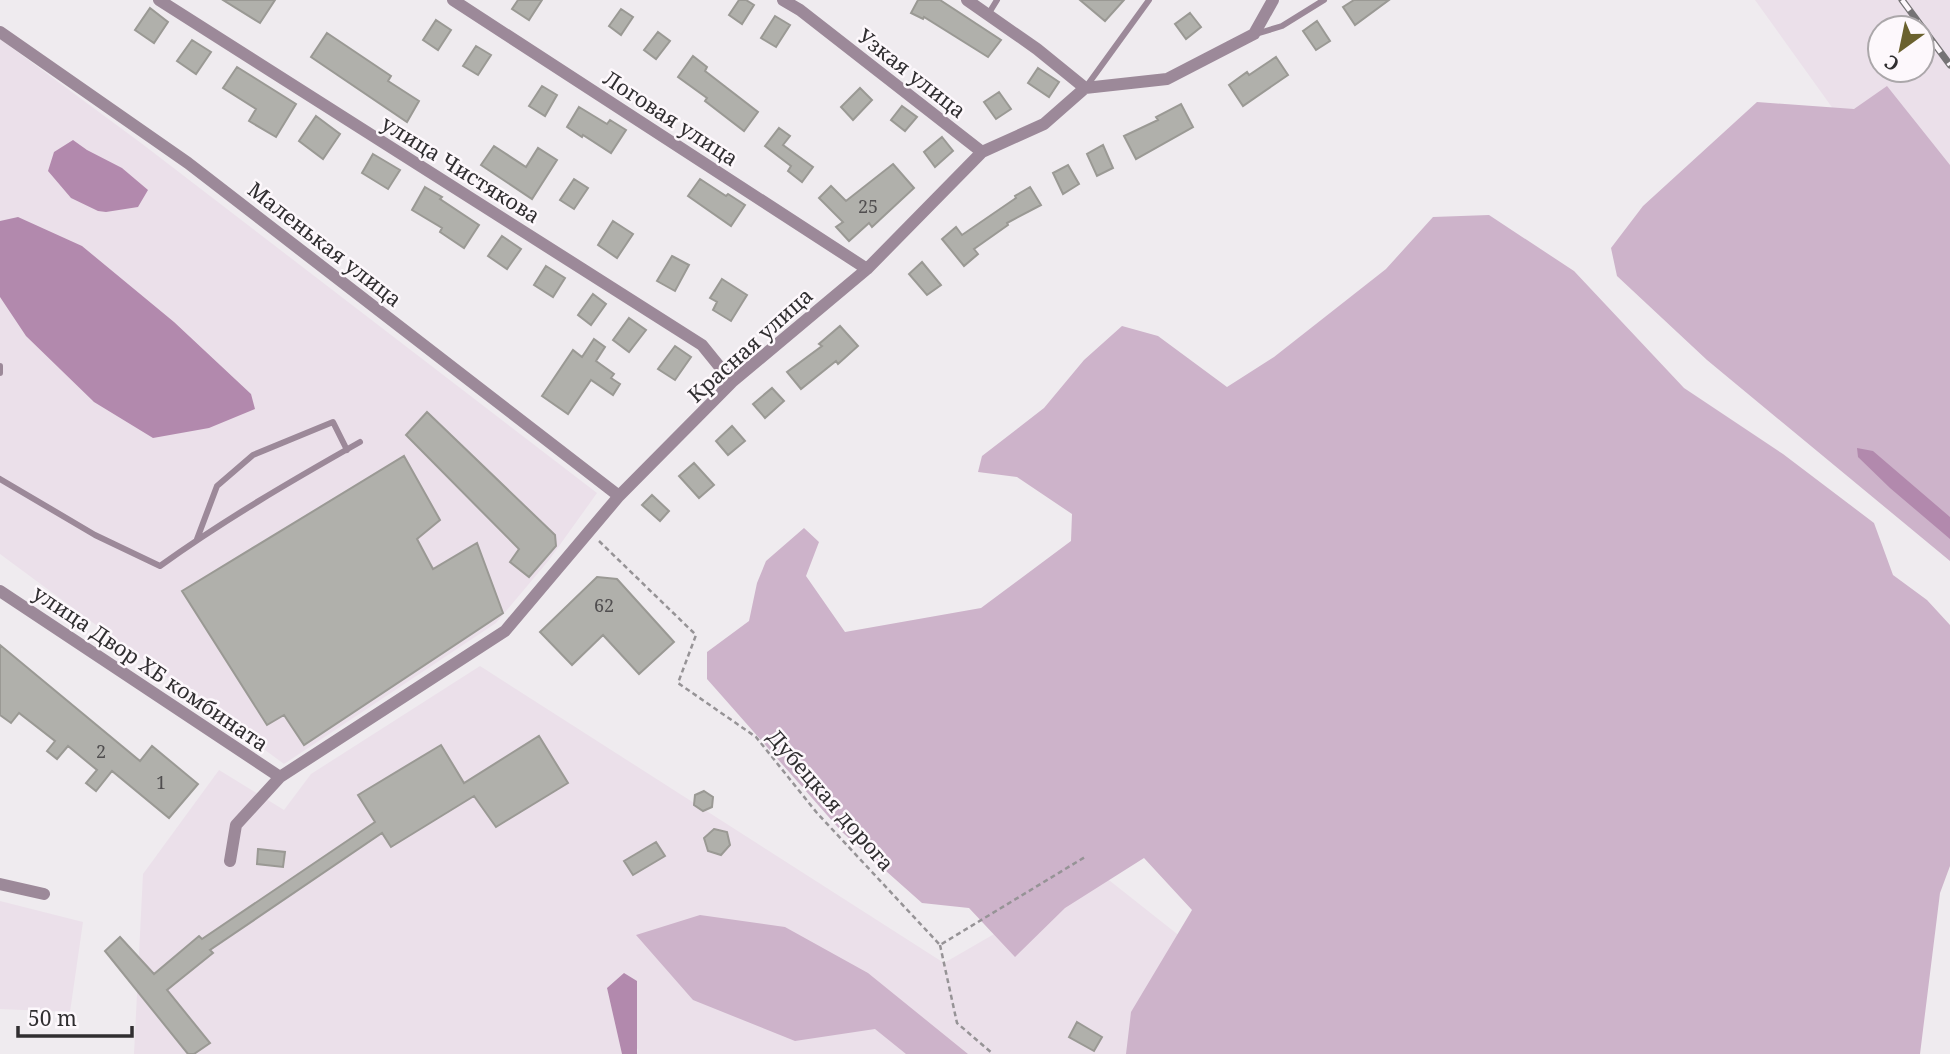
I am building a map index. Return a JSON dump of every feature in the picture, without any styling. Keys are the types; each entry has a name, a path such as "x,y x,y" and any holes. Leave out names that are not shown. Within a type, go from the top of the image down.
{"street":[{"name":"улица Чистякова","path":"159,0 702,345 732,382"},
{"name":"Логовая улица","path":"453,0 867,269"},
{"name":"Узкая улица","path":"783,0 802,5 982,152"},
{"path":"967,0 989,13 1085,88 1167,79 1254,34 1273,0"},
{"name":"Маленькая улица","path":"0,32 188,163 619,496"},
{"name":"Красная улица","path":"230,861 236,825 280,777 505,631 619,496 732,382 867,269 982,152 1044,124 1085,88"},
{"name":"улица Двор ХБ комбината","path":"0,591 280,777"},
{"path":"0,884 44,894"}],"lane":[{"path":"989,13 997,0"},
{"path":"1085,88 1149,0"},
{"path":"1254,34 1282,26 1324,0"},
{"path":"0,366 0,373"},
{"path":"197,540 217,486 253,455 333,422 347,450"},
{"path":"0,479 94,535 160,566 272,492 360,442"}],"path":[{"name":"Дубецкая дорога","path":"589,532 696,635 678,683 756,737 817,813 940,945"},
{"path":"993,1054 957,1023 940,945 1085,857"}],"shaded area":[{"path":"1755,0 1950,0 1950,272"},
{"path":"0,39 141,143 597,493 549,560 496,623 284,764 0,554"},
{"path":"1887,86 1950,165 1950,561 1707,360 1617,276 1611,248 1643,206 1757,102 1854,109"},
{"path":"73,140 122,168 148,190 138,207 98,211 71,198 48,171 54,152"},
{"path":"1489,215 1574,271 1684,388 1783,454 1874,523 1893,575 1927,600 1950,625 1950,866 1940,893 1920,1054 1126,1054 1131,1012 1192,910 1144,858 1065,908 1015,957 969,908 922,903 842,832 707,679 707,652 749,621 757,583 766,561 804,528 819,542 806,576 845,632 981,608 1071,541 1072,514 1017,477 978,472 982,456 1044,408 1084,360 1122,326 1158,336 1227,387 1274,357 1386,269 1433,217"},
{"path":"18,217 82,246 174,322 251,394 255,409 209,428 153,438 94,402 26,336 0,297 0,221"},
{"path":"1857,448 1873,451 1950,517 1950,539 1858,457"},
{"path":"480,666 944,963 1100,873 1329,1054 637,1054 638,1050 607,988 622,1054 134,1054 143,874 219,770 284,810 311,774"},
{"path":"0,901 83,922 70,1012 0,1009"},
{"path":"700,915 785,927 868,973 968,1054 906,1054 875,1029 795,1041 693,1000 636,935"},
{"path":"624,973 637,981 637,1054 622,1054 607,988"}],"building":[{"path":"223,0 275,0 260,23"},
{"path":"518,0 542,0 529,20 512,9"},
{"path":"739,0 746,0 754,5 742,24 729,15"},
{"path":"918,0 940,0 1001,40 988,57 924,17 923,19 911,13"},
{"path":"1080,0 1124,0 1105,21"},
{"path":"1354,0 1389,0 1355,25 1343,7"},
{"path":"150,8 168,22 154,43 135,30"},
{"path":"621,9 633,17 621,35 609,26"},
{"path":"1190,13 1201,27 1186,39 1175,24"},
{"path":"775,16 790,25 776,47 761,38"},
{"path":"436,20 451,30 438,50 423,40"},
{"path":"1317,21 1330,41 1316,50 1303,31"},
{"path":"658,32 670,41 656,59 644,50"},
{"path":"327,33 391,76 388,81 419,101 407,122 311,57"},
{"path":"192,40 211,52 196,74 177,61"},
{"path":"476,46 491,55 478,75 463,66"},
{"path":"693,56 707,67 705,71 758,112 744,131 705,101 707,98 678,77"},
{"path":"1276,57 1288,75 1243,106 1229,85"},
{"path":"237,67 296,104 276,137 249,121 256,109 223,88"},
{"path":"1038,68 1059,82 1049,97 1028,83"},
{"path":"542,86 557,95 545,116 529,106"},
{"path":"860,88 872,100 853,120 841,107"},
{"path":"999,92 1011,109 996,119 984,102"},
{"path":"1181,104 1193,127 1136,159 1124,136 1158,120 1156,117"},
{"path":"902,106 917,117 905,131 891,120"},
{"path":"579,107 607,124 610,120 626,130 611,153 567,127"},
{"path":"316,116 340,134 323,159 299,141"},
{"path":"779,128 790,136 783,145 813,167 802,182 788,171 791,166 765,146"},
{"path":"942,137 953,151 935,167 924,152"},
{"path":"1103,145 1113,168 1097,176 1087,154"},
{"path":"494,146 526,167 538,148 557,160 532,199 481,165"},
{"path":"373,154 400,170 388,189 362,173"},
{"path":"893,164 914,188 872,227 869,223 849,241 836,227 843,222 819,198 831,186 846,201"},
{"path":"1068,165 1079,184 1063,194 1053,173"},
{"path":"574,179 588,188 574,209 560,200"},
{"path":"700,179 745,205 731,226 688,196"},
{"path":"425,187 479,225 464,248 440,232 442,228 412,210"},
{"path":"1030,187 1041,205 1007,223 1008,225 974,249 978,254 964,266 942,239 956,227 962,235"},
{"path":"613,221 633,234 617,258 598,245"},
{"path":"502,236 521,249 507,269 488,256"},
{"path":"672,256 689,265 675,291 657,281"},
{"path":"922,262 941,285 927,295 909,274"},
{"path":"546,266 565,278 553,297 534,285"},
{"path":"722,279 747,295 731,321 713,310 717,302 710,298"},
{"path":"593,294 606,304 591,325 578,315"},
{"path":"629,318 646,330 629,352 613,340"},
{"path":"840,326 858,346 838,364 836,361 801,389 787,372 822,346 819,344"},
{"path":"594,339 605,347 596,361 614,374 611,378 620,384 613,395 591,380 568,414 542,396 573,350 582,357"},
{"path":"675,346 691,357 675,380 658,369"},
{"path":"772,388 784,401 765,418 753,404"},
{"path":"427,412 555,535 556,546 529,577 510,562 519,549 406,435"},
{"path":"732,426 745,441 728,455 716,441"},
{"path":"404,456 440,520 417,539 433,569 477,543 503,613 304,745 284,715 267,725 182,591"},
{"path":"694,463 714,485 699,498 679,476"},
{"path":"652,495 669,511 660,521 642,505"},
{"path":"597,577 617,579 674,642 639,674 603,635 572,665 540,632"},
{"path":"0,645 140,761 152,746 198,784 169,818 112,771 96,791 86,783 97,770 68,746 57,759 47,751 55,741 19,713 11,723 0,715"},
{"path":"539,736 568,783 496,827 474,796 391,847 382,833 210,950 213,953 167,990 210,1043 194,1054 188,1054 105,951 120,937 154,974 199,936 202,939 375,822 358,795 441,745 464,783"},
{"path":"704,791 713,797 712,807 703,811 694,805 695,795"},
{"path":"714,829 727,832 730,845 721,855 708,851 704,838"},
{"path":"656,842 665,856 633,875 624,861"},
{"path":"258,849 285,852 283,867 257,864"},
{"path":"1077,1022 1102,1037 1094,1051 1069,1037"}],"railway":[{"path":"1902,0 1950,65"}]}
